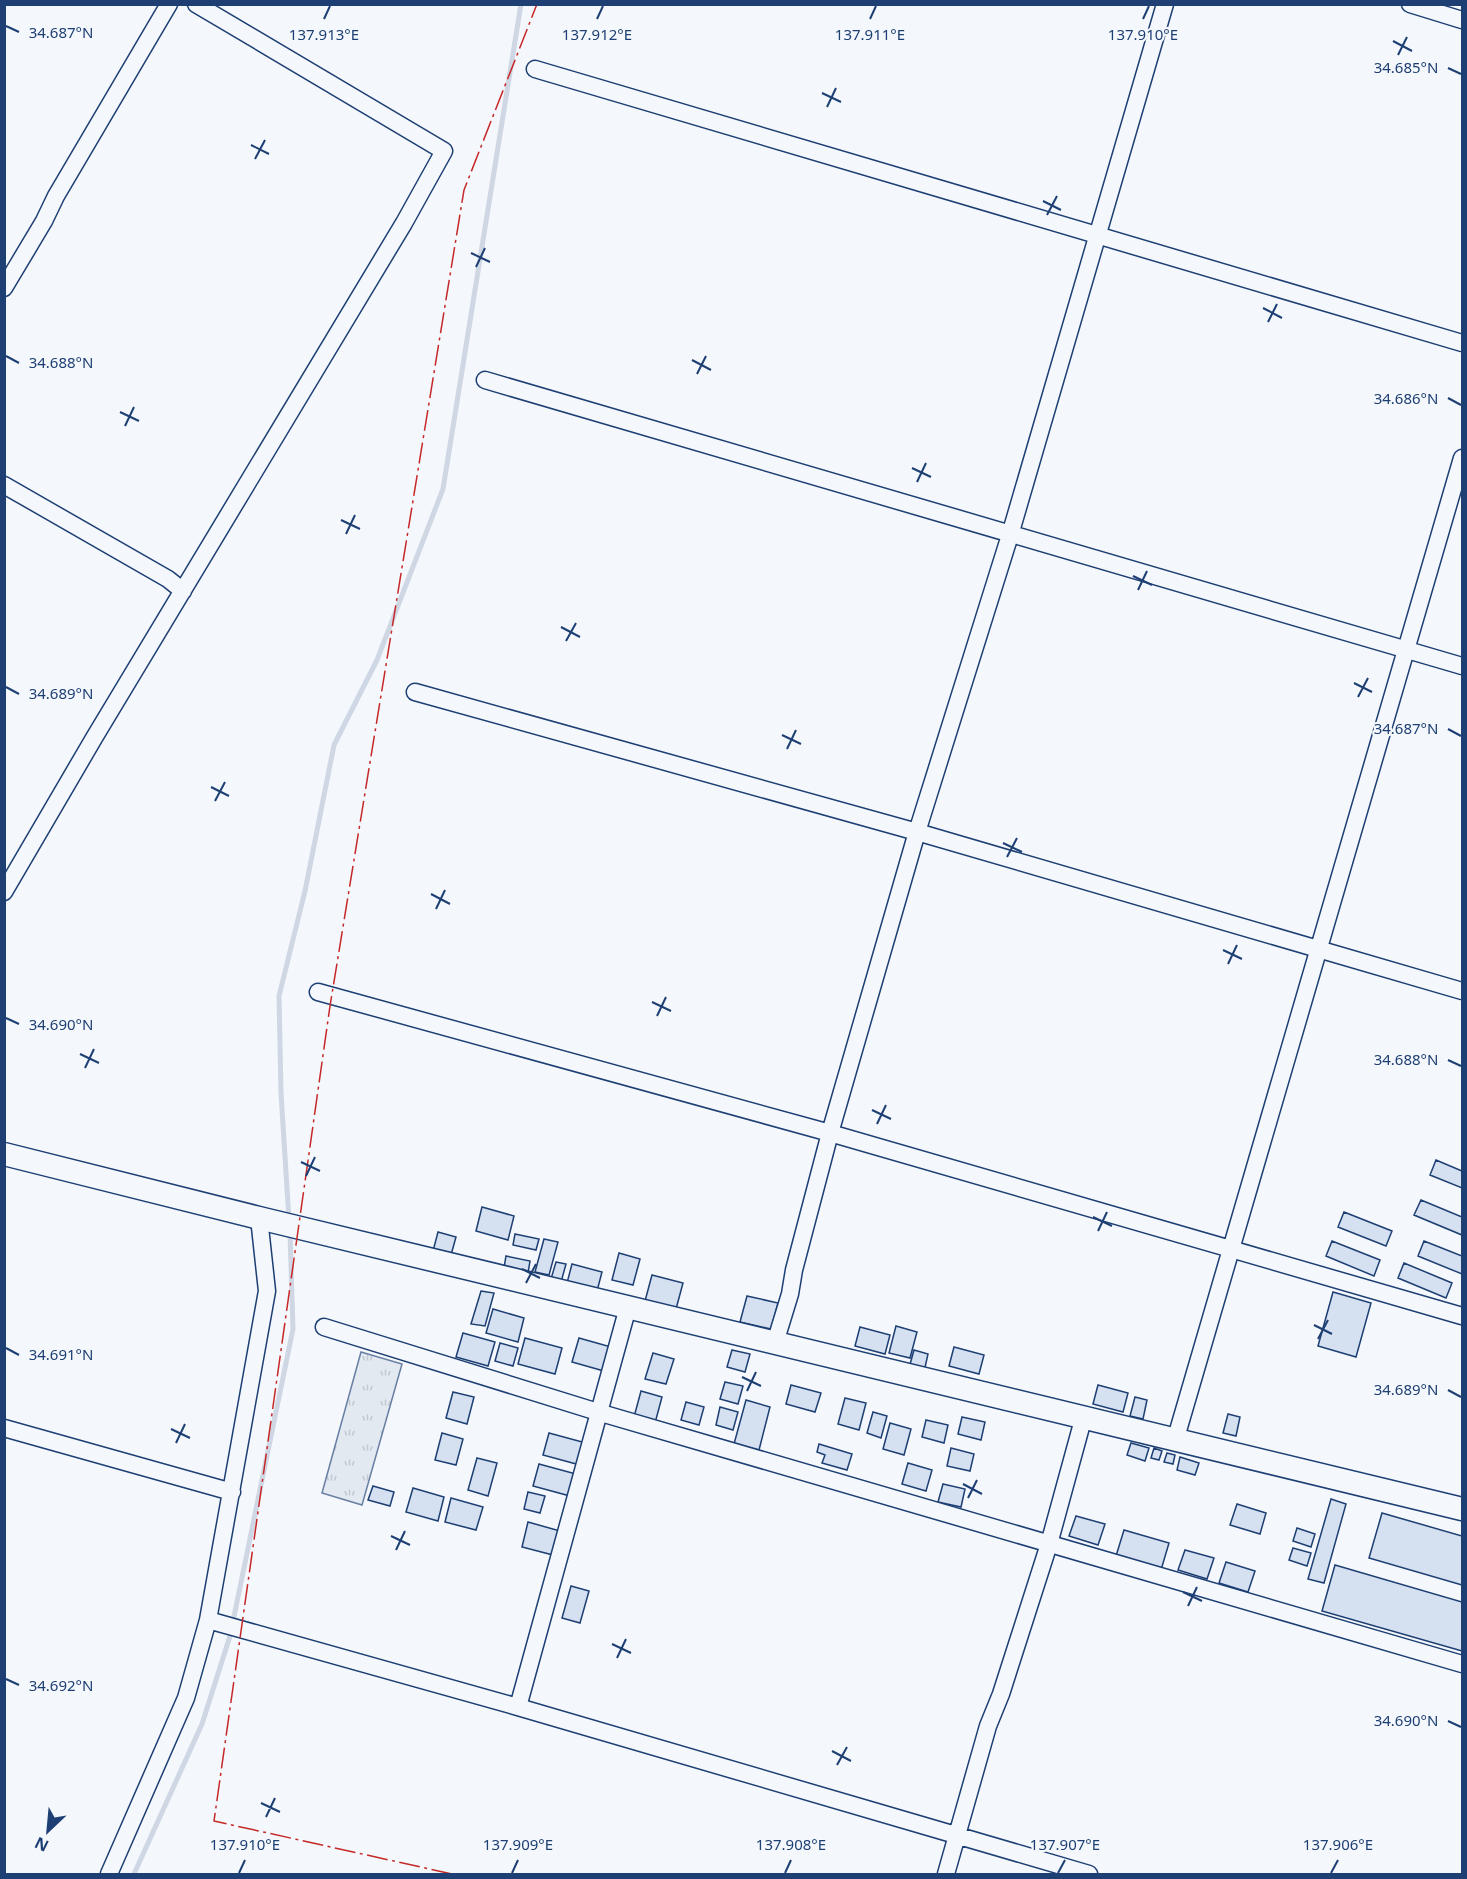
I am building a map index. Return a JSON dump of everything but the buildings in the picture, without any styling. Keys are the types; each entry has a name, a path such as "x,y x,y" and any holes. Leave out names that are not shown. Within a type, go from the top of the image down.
{"street":[{"path":"4,288 168,4"},
{"path":"4,892 404,223 444,152 196,4"},
{"path":"775,1343 790,1294 794,1270 830,1133 917,832 1010,535 1165,4"},
{"path":"1410,4 1462,20"},
{"path":"535,69 1462,344"},
{"path":"485,380 1462,666"},
{"path":"1175,1440 1462,458"},
{"path":"4,485 168,579 183,591"},
{"path":"415,692 917,832 1462,991"},
{"path":"318,992 830,1133 1462,1316"},
{"path":"4,1154 259,1218 1462,1509"},
{"path":"109,1875 186,1698 208,1620 267,1291 259,1218"},
{"path":"518,1707 601,1413 628,1307"},
{"path":"324,1327 601,1413 1462,1664"},
{"path":"946,1875 988,1726 1001,1694 1049,1544 1084,1416"},
{"path":"4,1428 232,1492"},
{"path":"208,1620 518,1707 1089,1875"}],"green space":[{"path":"361,1352 402,1364 362,1505 322,1493"}],"waterway":[{"path":"289,1220 281,1093 279,996 305,891 334,745 377,660 443,489 521,4"},
{"path":"134,1874 202,1724 230,1636 293,1329 290,1233"}],"power":[{"path":"452,1874 214,1821 330,1006 464,190 537,4"}]}
